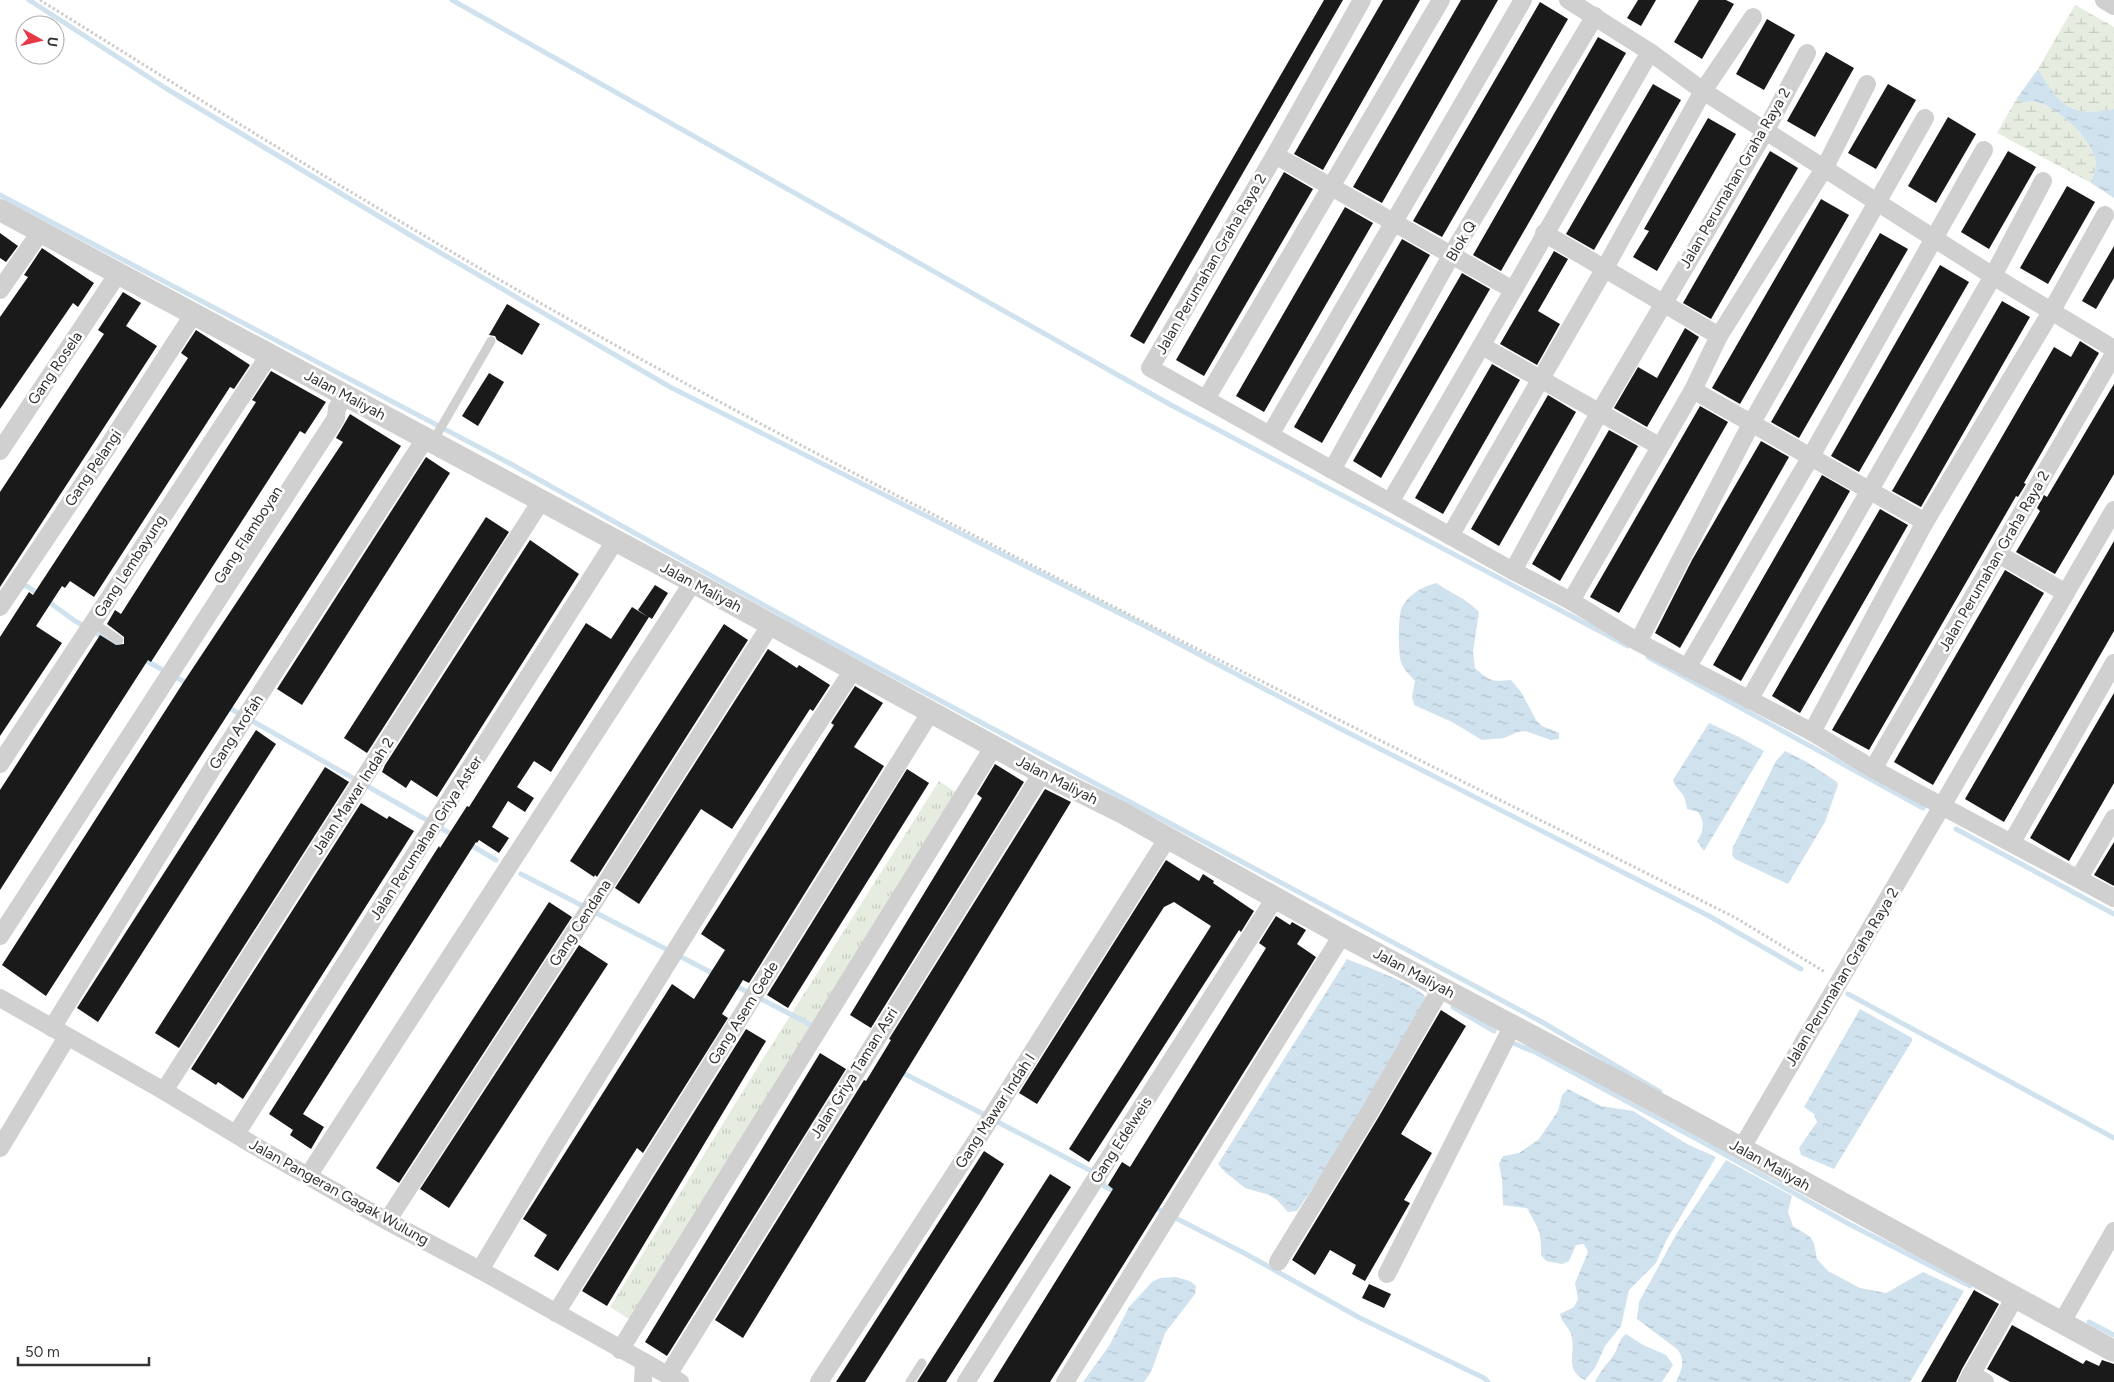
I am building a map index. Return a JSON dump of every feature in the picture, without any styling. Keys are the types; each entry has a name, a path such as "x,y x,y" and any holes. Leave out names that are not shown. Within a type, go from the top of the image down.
{"street":[{"name":"Jalan Perumahan Graha Raya 2","path":"1362,0 1275,155 1150,368 1513,571 1571,601 1638,642 1812,732 1940,810 2012,842 2114,898"},
{"path":"1206,399 1441,0"},
{"path":"1270,435 1524,0"},
{"path":"1568,0 1650,52 1703,91 1825,167 1993,276 2114,349"},
{"path":"2104,0 2114,6"},
{"name":"Blok Q","path":"1332,470 1452,254 1595,16"},
{"path":"1450,536 1605,268 1703,91 1753,17"},
{"path":"1390,502 1482,346 1544,233 1650,52"},
{"name":"Jalan Perumahan Graha Raya 2","path":"1513,571 1598,413 1766,130 1807,53"},
{"path":"1571,601 1693,390 1719,336 1825,167 1867,84"},
{"path":"1638,642 1751,424 1926,118"},
{"path":"1687,668 1810,458 1984,150"},
{"path":"1275,155 1513,290"},
{"path":"1749,700 1868,490 1993,276 2043,182"},
{"name":"Jalan Maliyah","path":"0,210 37,237 265,360 340,403 430,439 537,507 612,547 693,582 767,629 849,676 1038,779 1121,812 1164,845 1272,904 1338,943 1438,994 1513,1025 1741,1149 2011,1305 2062,1322 2114,1351"},
{"path":"1812,732 1925,522 2051,312 2105,215"},
{"path":"1544,233 1719,336"},
{"path":"0,290 37,237"},
{"name":"Gang Rosela","path":"0,434 110,278"},
{"name":"Gang Rosela","path":"0,451 110,278"},
{"name":"Gang Pelangi","path":"0,607 5,590 186,319"},
{"path":"1482,346 1659,446"},
{"name":"Jalan Perumahan Graha Raya 2","path":"1873,769 2114,354"},
{"name":"Gang Lembayung","path":"0,764 265,360"},
{"path":"1693,390 1925,522"},
{"name":"Gang Flamboyan","path":"0,916 165,672 328,412 340,403"},
{"name":"Gang Arofah","path":"52,1028 240,724 430,439"},
{"name":"Jalan Mawar Indah 2","path":"164,1091 537,507"},
{"name":"Jalan Perumahan Graha Raya 2","path":"1741,1149 2114,510"},
{"name":"Jalan Perumahan Griya Aster","path":"236,1134 612,547"},
{"path":"1998,554 2066,593"},
{"path":"308,1176 693,582"},
{"name":"Gang Cendana","path":"387,1221 767,629"},
{"path":"2012,842 2114,663"},
{"path":"0,936 165,672"},
{"path":"480,1270 554,1146 849,676"},
{"name":"Gang Asem Gede","path":"552,1310 921,716"},
{"path":"620,1350 990,753"},
{"name":"Jalan Griya Taman Asri","path":"674,1379 866,1053 1038,779"},
{"path":"2079,878 2114,818"},
{"name":"Gang Mawar Indah I","path":"818,1382 991,1118 1164,845"},
{"name":"Gang Edelweis","path":"966,1382 1272,904"},
{"path":"1065,1382 1338,943"},
{"path":"1278,1262 1369,1113 1438,994"},
{"name":"Jalan Pangeran Gagak Wulung","path":"0,998 387,1221 480,1270 674,1379"},
{"path":"1387,1274 1513,1025"},
{"path":"0,1148 68,1037"},
{"path":"2062,1322 2114,1231"},
{"path":"1974,1379 2011,1305"},
{"path":"643,1382 644,1362"}],"lane":[{"path":"430,439 491,342"},
{"path":"90,628 118,640"},
{"path":"910,1382 922,1363"}],"path":[{"path":"40,0 419,233 643,361 836,465 1736,918 1839,980"}],"green space":[{"path":"2075,5 2114,27 2114,109 2086,112 2067,106 2053,92 2038,69"},
{"path":"2017,98 2022,103 2037,102 2046,105 2065,118 2083,136 2090,146 2096,165 2091,183 1997,133"},
{"path":"939,781 957,793 632,1321 610,1307 764,1057"}],"water":[{"path":"2038,69 2053,92 2067,106 2086,112 2114,109 2114,198 2091,183 2096,165 2090,146 2083,136 2065,118 2046,105 2035,102 2022,103 2017,98"},
{"path":"1436,583 1464,600 1479,612 1473,652 1475,668 1491,680 1511,680 1521,692 1536,720 1542,726 1559,733 1559,739 1551,740 1525,731 1504,738 1482,740 1452,722 1414,705 1412,697 1415,681 1403,667 1400,657 1401,611 1405,602 1412,595"},
{"path":"1709,723 1764,751 1704,851 1697,841 1703,826 1702,819 1698,812 1687,809 1685,798 1673,780"},
{"path":"1785,751 1807,762 1837,782 1838,785 1825,822 1788,884 1735,859 1732,855 1733,847 1776,761"},
{"path":"1347,959 1403,982 1427,999 1329,1163 1297,1211 1288,1212 1277,1200 1269,1195 1245,1188 1218,1164"},
{"path":"1860,1009 1912,1038 1912,1041 1834,1169 1801,1155 1799,1148 1817,1122 1814,1114 1804,1107"},
{"path":"1568,1089 1601,1106 1633,1111 1687,1144 1716,1157 1666,1241 1656,1263 1629,1290 1621,1326 1605,1346 1595,1368 1585,1380 1578,1376 1572,1366 1571,1334 1560,1314 1574,1307 1578,1299 1575,1283 1588,1252 1584,1244 1576,1245 1569,1261 1562,1264 1546,1261 1541,1255 1541,1241 1538,1230 1527,1208 1503,1205 1502,1179 1499,1164 1503,1156 1519,1153 1539,1139 1558,1111 1562,1095"},
{"path":"1726,1160 1792,1196 1788,1212 1793,1226 1809,1236 1814,1243 1817,1259 1828,1271 1860,1288 1886,1293 1923,1272 1964,1291 1910,1382 1676,1382 1682,1365 1680,1353 1637,1319 1639,1302 1677,1233"},
{"path":"1176,1277 1190,1281 1196,1286 1195,1294 1165,1333 1151,1372 1144,1382 1083,1382 1109,1346 1129,1307 1152,1282 1160,1278"},
{"path":"1626,1334 1643,1345 1666,1355 1673,1365 1662,1382 1595,1382"}],"building":[{"path":"1324,0 1343,0 1144,344 1130,336"},
{"path":"1383,0 1420,0 1323,170 1294,154"},
{"path":"1461,0 1498,0 1382,203 1353,187"},
{"path":"1638,0 1656,0 1641,26 1627,18"},
{"path":"1699,0 1726,0 1734,4 1702,59 1674,42"},
{"path":"1540,2 1568,19 1442,237 1413,221"},
{"path":"1767,19 1795,35 1764,90 1736,74"},
{"path":"1598,37 1626,53 1501,271 1473,255"},
{"path":"1826,52 1854,68 1815,137 1787,121"},
{"path":"1653,84 1681,100 1594,250 1566,234"},
{"path":"1888,84 1916,100 1876,169 1848,153"},
{"path":"1948,117 1976,134 1936,203 1908,186"},
{"path":"1708,118 1736,134 1657,271 1633,257 1649,231 1644,229"},
{"path":"1770,151 1798,168 1711,319 1683,303"},
{"path":"2008,151 2036,167 1989,249 1961,232"},
{"path":"1284,172 1313,189 1204,376 1176,360"},
{"path":"2067,186 2095,202 2048,284 2020,268"},
{"path":"1821,199 1849,215 1740,404 1712,388"},
{"path":"1345,207 1373,223 1264,412 1236,396"},
{"path":"0,233 18,246 6,262 0,258"},
{"path":"1880,233 1908,249 1799,438 1771,422"},
{"path":"1402,239 1430,255 1322,443 1294,427"},
{"path":"2114,246 2114,278 2096,309 2082,301"},
{"path":"42,248 94,283 78,307 73,303 0,409 0,317 28,277 24,275"},
{"path":"1554,251 1568,259 1538,311 1560,324 1537,365 1500,344"},
{"path":"1940,265 1969,282 1859,472 1831,456"},
{"path":"1462,273 1490,289 1381,478 1353,461"},
{"path":"123,292 141,303 126,326 157,346 0,587 0,492 104,334 98,330"},
{"path":"2002,301 2030,317 1921,507 1892,491"},
{"path":"507,304 540,324 522,355 497,340 495,336 489,335"},
{"path":"1685,328 1699,337 1647,427 1614,408 1638,367 1657,378"},
{"path":"196,330 250,365 234,389 230,387 94,597 70,581 65,588 62,586 36,626 62,643 0,736 0,637 29,592 33,595 188,358 181,353"},
{"path":"2080,341 2099,353 2024,483 2026,484 2018,497 2016,496 1869,750 1832,730 2054,347 2071,357"},
{"path":"1492,364 1520,380 1443,514 1415,498"},
{"path":"271,371 326,402 305,434 300,431 151,662 148,660 0,890 0,790 100,635 116,645 124,644 124,637 107,624 115,610 121,614 256,402 252,400"},
{"path":"489,373 504,382 478,426 462,416"},
{"path":"2114,384 2114,474 2055,574 2016,552 2040,511 2037,508 2044,495 2047,497"},
{"path":"1548,395 1576,412 1499,546 1471,529"},
{"path":"1700,406 1728,422 1619,613 1590,597"},
{"path":"350,414 401,446 46,996 2,965 183,683 343,442 336,438"},
{"path":"1609,430 1638,446 1560,581 1532,564"},
{"path":"1761,441 1789,457 1680,648 1655,633 1692,560"},
{"path":"426,457 450,473 302,705 277,689"},
{"path":"1822,475 1850,491 1741,681 1713,665"},
{"path":"1880,509 1908,525 1800,713 1772,696"},
{"path":"486,517 509,532 367,753 344,738"},
{"path":"530,540 579,574 437,797 411,780 406,788 382,772 385,765"},
{"path":"2114,541 2114,631 2004,822 1965,799"},
{"path":"2005,570 2044,593 1933,785 1894,762"},
{"path":"655,585 668,593 652,619 649,617 551,772 534,761 517,787 534,798 525,812 508,801 492,827 509,838 499,853 479,840 476,842 303,1114 324,1127 311,1149 290,1135 293,1130 269,1114 439,846 440,848 467,806 469,807 586,623 611,639 632,607 648,617 638,610"},
{"path":"724,624 748,640 597,877 595,875 594,877 570,861"},
{"path":"768,649 797,668 799,665 830,685 813,711 810,709 732,829 701,809 639,904 615,888"},
{"path":"855,686 883,703 854,747 884,766 749,983 743,980 722,1014 728,1018 643,1153 637,1148 558,1271 534,1256 547,1235 523,1219 672,984 694,999 725,950 701,934 834,725 831,723"},
{"path":"2114,693 2114,783 2069,861 2030,838"},
{"path":"256,730 276,744 98,1022 77,1008"},
{"path":"995,764 1024,782 871,1028 850,1015 982,798 977,794"},
{"path":"325,767 349,782 179,1048 155,1033"},
{"path":"907,769 929,783 788,1008 767,995"},
{"path":"1045,789 1071,802 743,1338 715,1320 864,1080 866,1081 891,1040 889,1039"},
{"path":"361,803 387,819 389,816 414,831 243,1099 218,1082 216,1085 191,1069"},
{"path":"2114,842 2114,886 2094,875"},
{"path":"1166,860 1199,881 1203,874 1254,911 1241,932 1239,930 1089,1162 1069,1149 1211,926 1174,902 1164,907 1037,1104 1019,1093"},
{"path":"549,902 572,917 399,1183 376,1168"},
{"path":"1276,916 1290,925 1292,922 1306,930 1297,944 1316,957 1050,1382 993,1382 1113,1189 1108,1185 1122,1162 1130,1167 1266,948 1259,943"},
{"path":"579,945 608,964 449,1208 420,1189"},
{"path":"1441,1010 1466,1026 1401,1134 1432,1153 1404,1200 1410,1203 1365,1281 1352,1274 1356,1265 1330,1250 1315,1275 1292,1260"},
{"path":"746,1029 766,1041 607,1306 582,1291"},
{"path":"820,1053 846,1069 667,1356 645,1342"},
{"path":"984,1151 1004,1164 865,1382 836,1382"},
{"path":"1050,1174 1071,1187 946,1382 917,1382"},
{"path":"1369,1284 1391,1294 1384,1308 1362,1298"},
{"path":"1974,1290 1999,1304 1956,1382 1921,1382"},
{"path":"2012,1325 2083,1364 2086,1360 2099,1366 2102,1360 2114,1364 2114,1382 2010,1382 1987,1369"}],"waterway":[{"path":"29,0 167,89 410,235 670,387 1149,628 1335,726 1709,916 1801,969"},
{"path":"452,0 1171,405 1628,646"},
{"path":"0,195 509,463 823,638 1542,1022 1660,1092"},
{"path":"19,586 27,586 75,621 123,648"},
{"path":"1648,657 1923,808"},
{"path":"143,659 188,684"},
{"path":"226,706 455,836"},
{"path":"1956,829 2114,914"},
{"path":"469,844 496,860"},
{"path":"521,874 716,975"},
{"path":"734,985 811,1025"},
{"path":"1848,994 2114,1138"},
{"path":"1453,1007 1494,1031"},
{"path":"1513,1043 1537,1053 1708,1145 1849,1224 1970,1286"},
{"path":"899,1071 987,1116"},
{"path":"994,1120 1095,1173"},
{"path":"1103,1177 1104,1186 1117,1193"},
{"path":"1152,1206 1244,1253 1360,1318 1484,1378 1488,1382"},
{"path":"2089,1322 2114,1335"}]}
